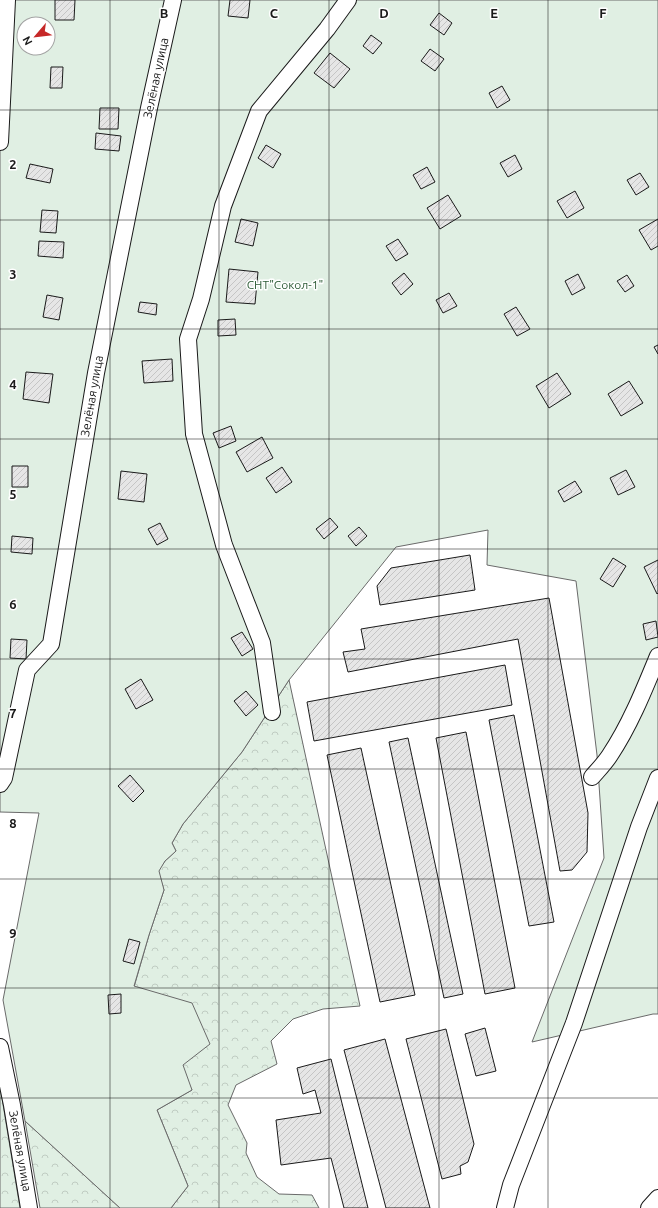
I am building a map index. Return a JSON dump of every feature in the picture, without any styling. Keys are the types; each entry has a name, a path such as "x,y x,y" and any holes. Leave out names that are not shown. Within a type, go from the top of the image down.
{"street":[{"path":"0,142 7,0"},
{"name":"Зелёная улица","path":"0,784 4,778 27,670 51,644 96,373 149,108 173,0"},
{"path":"272,712 262,643 224,545 194,434 188,339 201,298 223,206 259,111 327,29 348,0"},
{"path":"592,777 609,757 621,736 645,688 658,656"},
{"path":"505,1208 511,1185 574,1023 638,827 658,778"},
{"name":"Зелёная улица","path":"0,1047 12,1106 29,1208"},
{"path":"649,1208 658,1198"}],"green space":[{"name":"СНТ\"Сокол-1\"","path":"2,0 658,0 658,1014 532,1042 604,858 597,755 576,581 487,565 488,530 396,547 289,680 242,752 183,824 172,843 176,851 165,861 159,871 164,890 134,986 192,1003 210,1044 183,1065 192,1090 157,1110 188,1186 171,1208 120,1208 25,1121 3,1000 39,813 0,812 0,44"},
{"path":"289,680 360,1006 323,1009 293,1019 271,1041 277,1064 236,1085 228,1105 247,1143 246,1153 257,1177 279,1194 312,1195 319,1208 171,1208 188,1186 157,1110 192,1090 134,987 164,890 158,871 165,861 176,851 172,843 183,824 242,752"},
{"path":"0,1086 20,1208 0,1208"},
{"path":"25,1121 120,1208 40,1208"}],"building":[{"path":"55,0 75,0 74,20 56,20"},
{"path":"230,0 250,0 248,18 228,16"},
{"path":"439,13 452,23 444,35 430,25"},
{"path":"371,35 382,43 373,54 363,46"},
{"path":"430,49 444,59 435,71 421,61"},
{"path":"330,53 350,69 334,88 314,73"},
{"path":"51,67 63,67 62,88 50,88"},
{"path":"502,86 510,100 497,108 489,93"},
{"path":"100,108 119,108 118,129 99,129"},
{"path":"96,133 121,136 119,151 95,149"},
{"path":"266,145 281,154 273,168 258,158"},
{"path":"515,155 522,169 508,177 500,163"},
{"path":"30,164 53,169 50,183 26,178"},
{"path":"427,167 435,182 421,189 413,175"},
{"path":"640,173 649,187 636,195 627,180"},
{"path":"575,191 584,208 567,218 557,201"},
{"path":"448,195 461,216 440,229 427,208"},
{"path":"42,210 58,211 56,233 40,232"},
{"path":"241,219 258,223 253,246 235,242"},
{"path":"658,219 658,246 651,250 639,230"},
{"path":"398,239 408,254 396,261 386,246"},
{"path":"39,241 64,242 63,258 38,256"},
{"path":"229,269 258,272 255,304 226,302"},
{"path":"404,273 413,284 401,295 392,283"},
{"path":"578,274 585,288 572,295 565,281"},
{"path":"627,275 634,286 625,292 617,281"},
{"path":"449,293 457,306 443,313 436,300"},
{"path":"47,295 63,298 59,320 43,317"},
{"path":"140,302 157,304 156,315 138,312"},
{"path":"516,307 530,329 517,336 504,314"},
{"path":"235,319 236,335 218,336 218,320"},
{"path":"658,345 658,354 654,347"},
{"path":"172,359 173,381 144,383 142,361"},
{"path":"26,372 53,374 49,403 23,399"},
{"path":"557,373 571,394 549,408 536,386"},
{"path":"629,381 643,403 621,416 608,394"},
{"path":"231,426 236,441 219,448 213,433"},
{"path":"262,437 273,458 247,472 236,452"},
{"path":"12,466 28,466 28,487 12,487"},
{"path":"282,467 292,482 276,493 266,478"},
{"path":"626,470 635,487 618,495 610,478"},
{"path":"121,471 147,474 144,502 118,499"},
{"path":"575,481 582,492 564,502 558,491"},
{"path":"330,518 338,527 324,539 316,529"},
{"path":"160,523 168,539 157,545 148,529"},
{"path":"359,527 367,536 356,546 348,536"},
{"path":"12,536 33,538 32,554 11,552"},
{"path":"470,555 475,590 380,605 377,586 391,568"},
{"path":"613,558 626,566 613,587 600,579"},
{"path":"658,560 658,593 657,594 644,567"},
{"path":"549,598 588,813 587,852 572,870 560,871 518,639 348,672 343,652 365,649 361,629"},
{"path":"656,621 658,637 646,640 643,624"},
{"path":"242,632 253,649 242,656 231,638"},
{"path":"11,639 27,640 26,659 10,658"},
{"path":"505,665 512,705 314,741 307,702"},
{"path":"141,679 153,700 136,709 125,689"},
{"path":"246,691 258,705 246,716 234,701"},
{"path":"514,715 554,922 529,926 489,720"},
{"path":"466,732 515,988 485,994 436,738"},
{"path":"408,738 463,994 444,998 389,742"},
{"path":"361,748 415,995 380,1002 327,755"},
{"path":"130,775 144,791 133,802 118,786"},
{"path":"129,939 140,942 134,964 123,961"},
{"path":"121,994 121,1013 109,1014 108,995"},
{"path":"485,1028 496,1071 476,1076 465,1034"},
{"path":"446,1029 474,1144 468,1162 460,1166 461,1174 442,1179 406,1039"},
{"path":"385,1039 430,1208 386,1208 344,1050"},
{"path":"331,1059 368,1208 344,1208 331,1158 281,1165 276,1120 321,1113 315,1090 303,1094 297,1068"}]}
